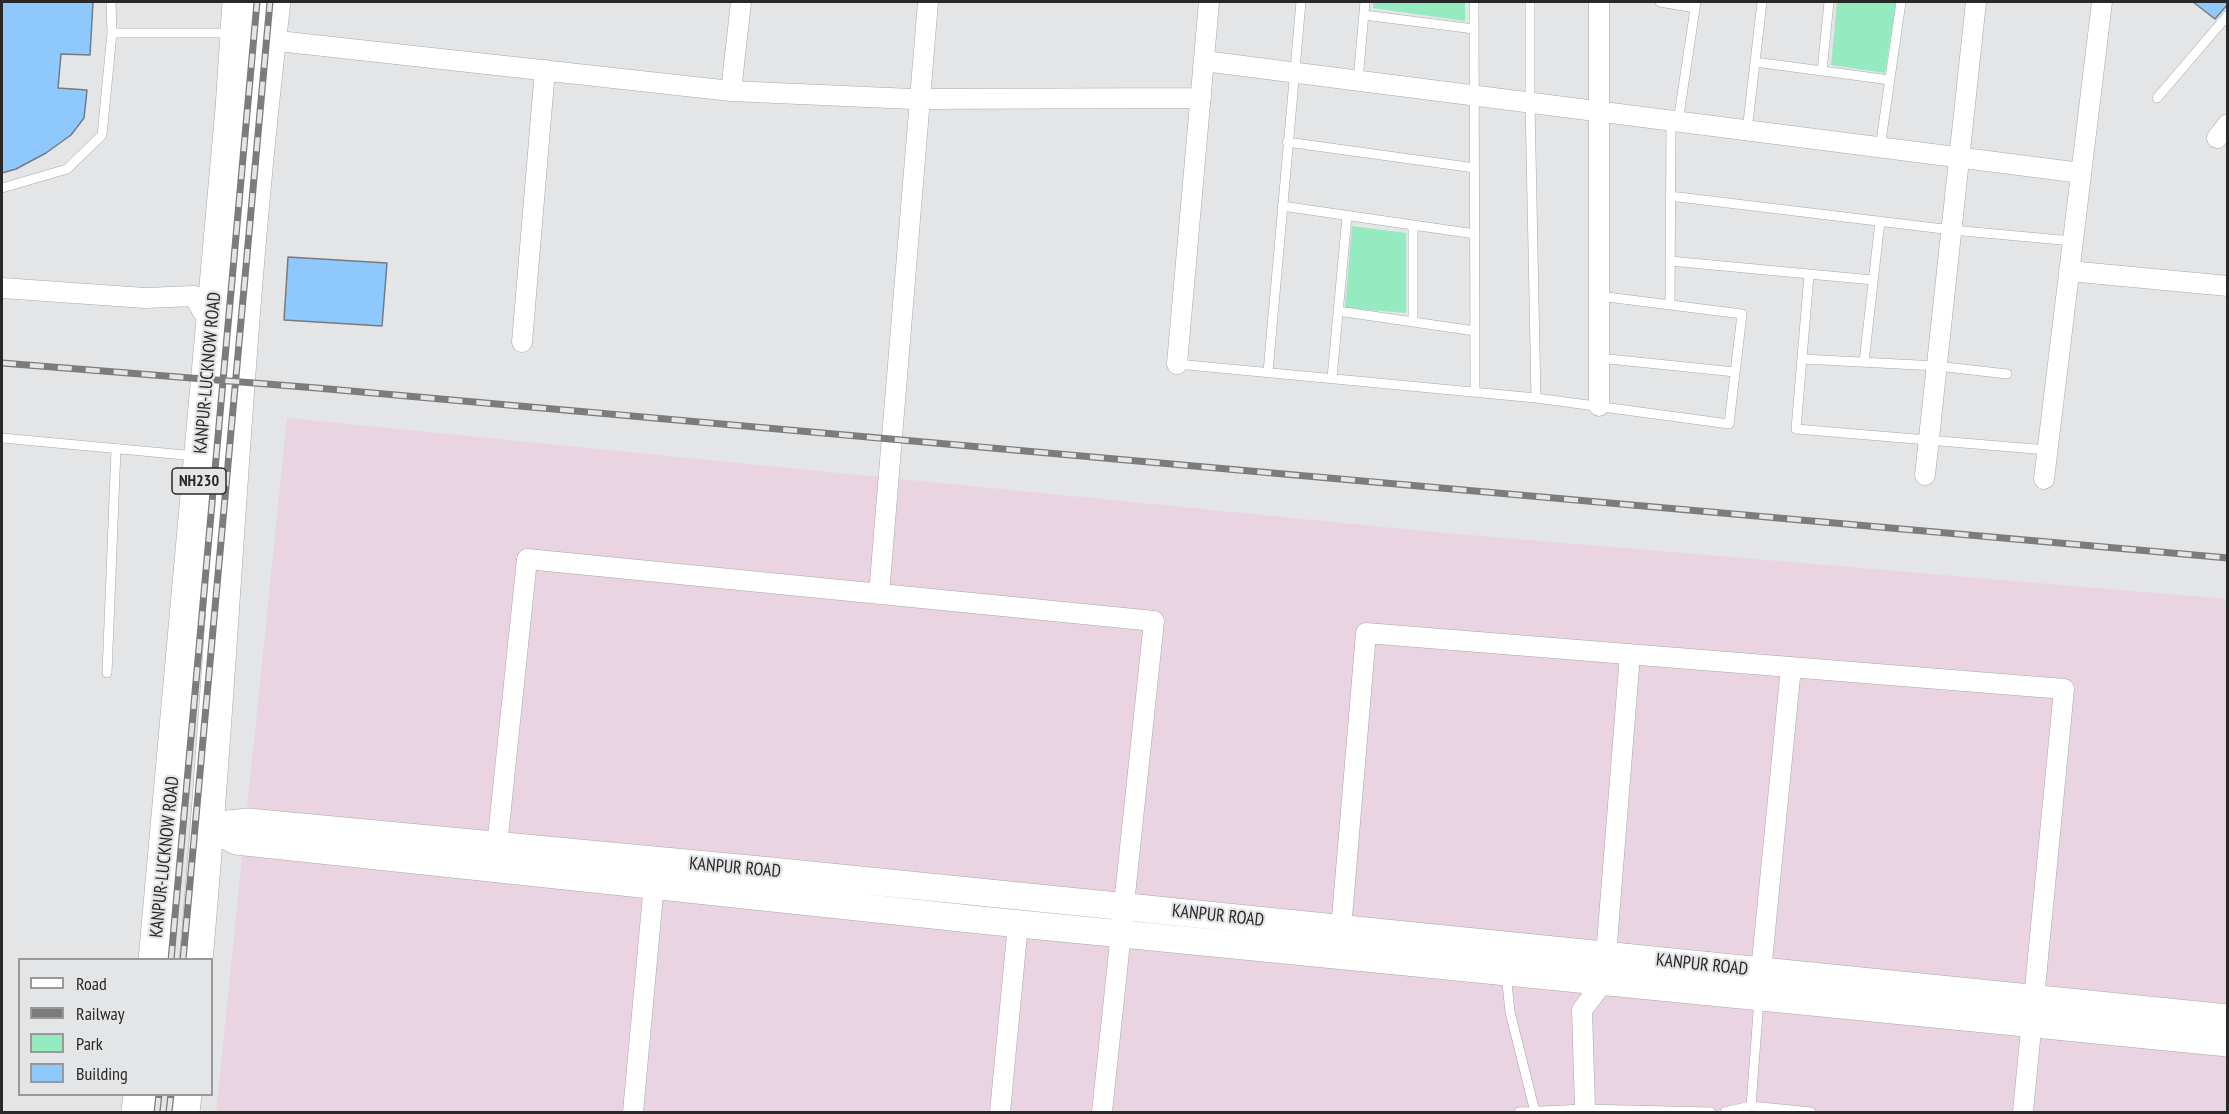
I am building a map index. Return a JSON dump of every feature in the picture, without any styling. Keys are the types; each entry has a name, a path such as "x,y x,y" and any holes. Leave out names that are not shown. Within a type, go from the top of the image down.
{"highway":[{"name":"KANPUR-LUCKNOW ROAD","path":"196,958 209,826 246,264 274,2"},
{"name":"KANPUR-LUCKNOW ROAD","path":"155,958 201,457 237,17"},
{"path":"138,1113 140,1096"},
{"path":"183,1113 185,1096"}],"street":[{"path":"731,91 741,2"},
{"path":"879,594 928,2"},
{"path":"1177,364 1209,2"},
{"path":"1599,2 1599,406"},
{"path":"1925,475 1976,2"},
{"path":"2044,478 2102,2"},
{"path":"269,40 731,91 920,97 1201,98"},
{"path":"1204,61 2081,173"},
{"path":"522,342 545,70"},
{"path":"2069,271 2228,285"},
{"path":"2,288 145,298 194,296 203,312 213,316"},
{"path":"497,846 527,559 1154,621 1102,1113"},
{"path":"1338,955 1365,633 2064,689 2023,1113"},
{"path":"1585,1108 1582,1010 1605,968 1630,654"},
{"path":"1760,983 1791,667"},
{"name":"KANPUR ROAD","path":"209,826 248,822 497,846 655,873 1123,907 1341,929 1605,968 2033,1010 2228,1018"},
{"path":"209,826 236,841 655,873 1018,924 1506,972 1605,968"},
{"path":"633,1113 655,873"},
{"path":"1000,1113 1018,924"},
{"path":"2033,1010 2228,1043"}],"lane":[{"path":"2,188 67,169 102,135 112,33 111,2"},
{"path":"1268,372 1301,2"},
{"path":"1358,80 1365,2"},
{"path":"1474,2 1475,392"},
{"path":"1530,2 1536,398"},
{"path":"1665,2 1696,5 1675,121 1670,196 1670,304"},
{"path":"1747,131 1762,2"},
{"path":"1822,71 1829,2"},
{"path":"1880,148 1901,2"},
{"path":"1364,15 1474,30"},
{"path":"2157,98 2228,15"},
{"path":"112,33 237,17"},
{"path":"1755,62 1890,80"},
{"path":"1287,142 1475,168"},
{"path":"1670,196 1880,222 2072,241"},
{"path":"1282,206 1475,234"},
{"path":"1332,378 1347,216"},
{"path":"1864,362 1880,222"},
{"path":"1413,225 1413,322"},
{"path":"1670,261 1873,280"},
{"path":"1809,275 1796,429 2047,450"},
{"path":"1177,364 1536,398 1729,424 1742,314 1599,296"},
{"path":"1338,311 1475,331"},
{"path":"1599,358 1735,372"},
{"path":"1802,359 1937,366 2007,374"},
{"path":"2,438 201,457"},
{"path":"107,673 116,449"},
{"path":"1506,972 1510,1012 1535,1112"},
{"path":"1751,1106 1760,983"},
{"path":"1725,1113 1751,1106 1811,1113"},
{"path":"1519,1113 1585,1108 1711,1113"}],"shaded area":[{"path":"287,418 1423,531 2227,599 2227,1112 216,1112"}],"green space":[{"path":"1373,2 1465,2 1465,21 1373,8"},
{"path":"1837,2 1896,2 1885,73 1831,65"},
{"path":"1352,226 1406,233 1406,313 1345,308"}],"building":[{"path":"2,2 93,2 90,55 61,54 58,88 87,90 84,118 71,135 46,153 16,169 2,173"},
{"path":"2193,2 2228,2 2228,4 2215,19"},
{"path":"288,257 387,263 382,326 284,320"}],"railway":[{"path":"171,958 257,2"},
{"path":"183,958 270,2"},
{"path":"2,363 317,388 2228,558"},
{"path":"157,1112 159,1096"},
{"path":"169,1112 171,1096"}]}
